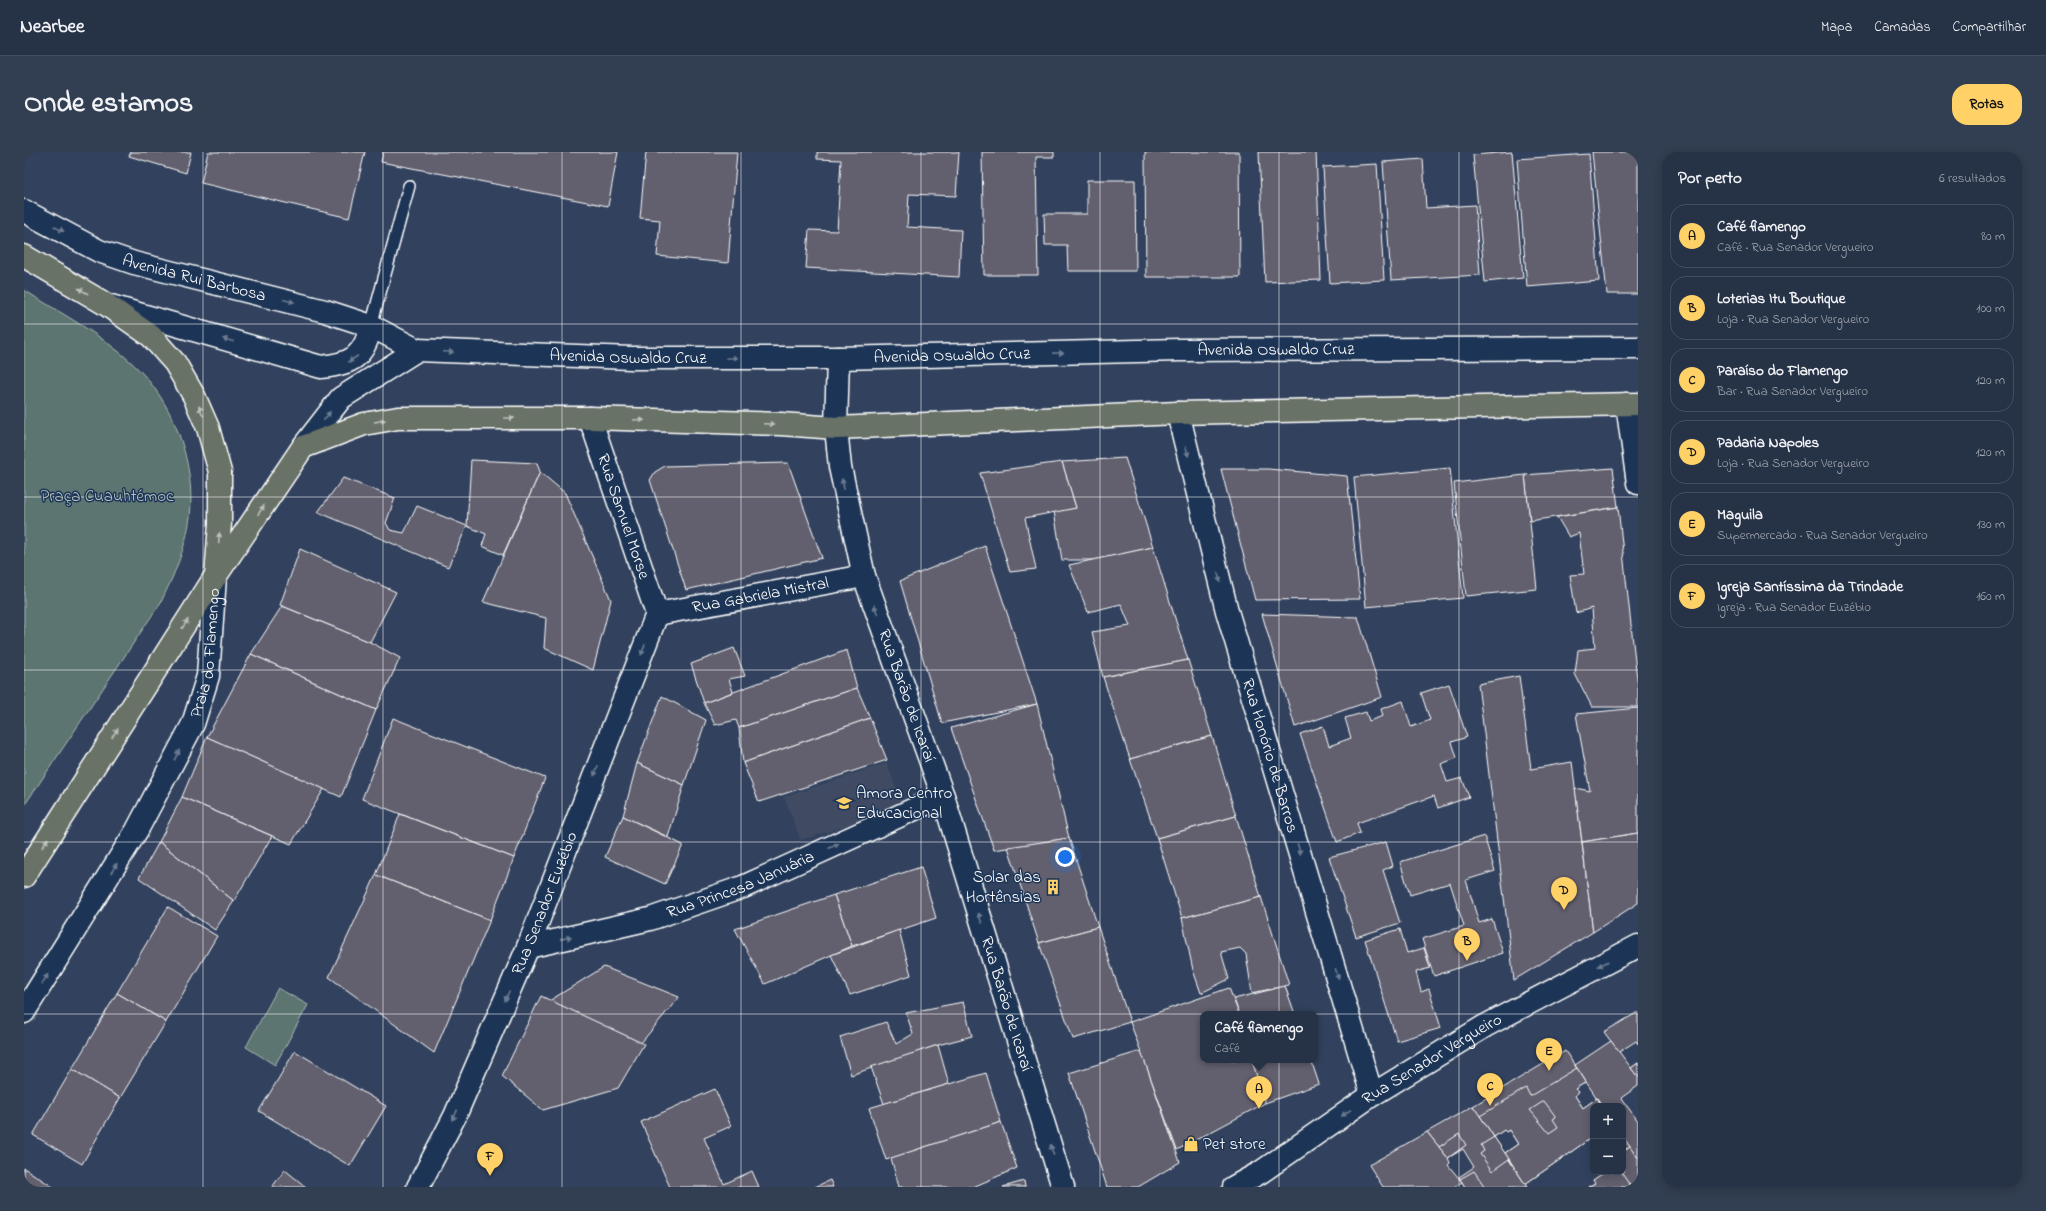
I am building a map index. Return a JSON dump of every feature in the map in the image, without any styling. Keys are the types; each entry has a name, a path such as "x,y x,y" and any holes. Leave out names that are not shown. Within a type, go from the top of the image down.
{"main road":[{"path":"24,256 108,305 152,336 175,363 194,396 208,428 220,472 220,524 216,577"},
{"path":"216,577 303,447 364,424 398,418 590,418 781,424 836,428 1178,413 1633,404"},
{"name":"Praia do Flamengo","path":"24,876 216,577"}],"street":[{"name":"Avenida Rui Barbosa","path":"24,211 99,251 127,260 325,311 371,326 417,350"},
{"path":"108,305 321,367 350,362 360,353 368,342 371,326"},
{"name":"Avenida Oswaldo Cruz","path":"417,350 632,358 838,358 1180,350 1638,348"},
{"path":"303,447 341,398 417,350"},
{"name":"Rua Barão de Icaraí","path":"838,358 836,428 840,467 864,576 943,796 1063,1187"},
{"path":"1633,404 1638,483"},
{"name":"Rua Honório de Barros","path":"1178,413 1228,611 1372,1095"},
{"name":"Rua Samuel Morse","path":"590,418 657,614"},
{"name":"Rua Gabriela Mistral","path":"657,614 864,576"},
{"name":"Praia do Flamengo","path":"24,1012 137,830 193,724 208,676 216,577"},
{"name":"Rua Senador Euzébio","path":"418,1187 455,1116 528,947 657,614"},
{"name":"Rua Princesa Januária","path":"528,947 650,919 743,887 943,796"},
{"name":"Rua Senador Vergueiro","path":"1234,1187 1261,1172 1372,1095 1485,1026 1638,946"}],"lane":[{"path":"371,326 409,186"}],"shaded area":[{"name":"Amora Centro Educacional","path":"887,763 903,808 801,840 784,797"}],"green space":[{"name":"Praça Cuauhtémoc","path":"24,290 80,324 120,352 147,378 170,414 179,434 185,454 191,496 190,517 186,540 175,571 161,602 24,806"},
{"path":"278,988 308,1005 275,1065 246,1047"}],"building":[{"path":"131,152 191,152 186,173 129,156"},
{"path":"208,152 365,152 349,218 201,183"},
{"path":"383,152 618,152 608,206 381,162"},
{"path":"646,152 737,152 728,263 657,256 660,220 640,218"},
{"path":"817,152 959,152 956,196 909,194 907,227 961,230 959,277 806,268 809,230 837,231 841,160 817,159"},
{"path":"982,152 1054,152 1054,157 1036,157 1038,275 984,275"},
{"path":"1145,152 1239,152 1240,277 1146,277"},
{"path":"1259,152 1316,152 1321,280 1265,282"},
{"path":"1512,152 1523,278 1485,282 1473,155"},
{"path":"1592,152 1638,152 1638,294 1607,294"},
{"path":"1589,154 1599,281 1527,287 1517,159"},
{"path":"1423,159 1426,208 1475,205 1480,275 1391,280 1383,162"},
{"path":"1377,164 1384,280 1330,283 1323,167"},
{"path":"1087,180 1135,180 1136,271 1068,271 1067,245 1045,245 1044,214 1087,214"},
{"path":"1125,458 1153,547 1095,560 1062,560 1054,511 1076,508 1062,462"},
{"path":"471,460 537,463 540,472 503,555 482,546 486,534 467,526"},
{"path":"1062,462 1076,508 1025,518 1036,569 1010,572 980,473"},
{"path":"788,463 822,558 686,590 650,480 655,472 665,466"},
{"path":"1450,468 1463,598 1366,607 1354,477"},
{"path":"1613,468 1618,507 1530,521 1525,475"},
{"path":"1221,469 1268,469 1347,476 1360,599 1255,600"},
{"path":"540,472 565,493 611,600 593,670 544,648 546,618 483,602"},
{"path":"1525,475 1537,589 1466,596 1454,483"},
{"path":"343,478 395,498 386,523 390,530 404,533 417,506 467,526 448,567 318,512"},
{"path":"1618,507 1638,688 1638,707 1592,707 1575,674 1578,650 1595,648 1592,608 1576,613 1570,575 1584,574 1579,533 1569,537 1557,517"},
{"path":"985,546 1037,704 942,723 900,581"},
{"path":"1153,547 1188,660 1103,677 1092,632 1130,626 1121,604 1088,612 1069,565"},
{"path":"300,549 396,592 370,642 280,605"},
{"path":"282,606 370,642 400,658 376,710 251,654"},
{"path":"1262,614 1358,617 1382,697 1295,727"},
{"path":"734,648 745,676 729,679 733,692 704,703 691,664"},
{"path":"847,650 857,688 739,728 736,720 715,725 704,703"},
{"path":"251,654 376,710 341,797 207,737"},
{"path":"1188,660 1212,736 1130,759 1103,677"},
{"path":"1519,676 1531,769 1572,762 1593,932 1514,980 1478,684"},
{"path":"1449,684 1467,737 1452,742 1457,758 1441,764 1447,782 1462,778 1469,797 1438,808 1434,796 1357,823 1360,833 1337,842 1300,734 1323,726 1329,746 1351,738 1345,718 1366,712 1369,721 1383,716 1381,709 1403,701 1411,727 1430,720 1421,693"},
{"path":"857,688 870,718 743,763 739,728"},
{"path":"662,696 706,720 684,785 637,763"},
{"path":"1037,704 1069,838 994,850 951,728"},
{"path":"1638,708 1638,833 1582,842 1575,788 1590,791 1576,714"},
{"path":"393,718 545,778 514,858 362,799"},
{"path":"870,718 887,760 759,802 743,763"},
{"path":"1212,736 1236,816 1157,838 1130,759"},
{"path":"207,737 324,789 291,844 182,797"},
{"path":"637,763 684,785 668,837 623,816"},
{"path":"182,797 272,836 234,901 159,842"},
{"path":"400,814 514,858 490,920 376,875"},
{"path":"623,816 683,845 665,884 605,857"},
{"path":"1236,816 1261,897 1182,918 1157,838"},
{"path":"1638,833 1638,903 1593,932 1582,842"},
{"path":"1484,836 1495,871 1466,880 1479,923 1492,919 1503,953 1434,976 1422,939 1464,926 1450,883 1410,895 1400,862"},
{"name":"Solar das Hortênsias","path":"1069,838 1098,927 1039,943 1008,847"},
{"path":"159,842 234,901 215,930 139,878"},
{"path":"1386,842 1393,866 1383,870 1400,923 1356,937 1329,857"},
{"path":"921,867 936,918 852,946 834,895"},
{"path":"376,875 490,920 434,1053 329,977"},
{"path":"834,895 852,946 765,984 735,929"},
{"path":"1261,897 1289,985 1252,993 1246,954 1240,948 1221,952 1229,979 1201,993 1193,970 1182,918"},
{"path":"168,907 217,936 166,1022 117,993"},
{"path":"1098,927 1130,1022 1073,1039 1039,943"},
{"path":"1400,929 1407,953 1424,948 1430,968 1416,972 1421,992 1429,989 1441,1028 1397,1041 1365,940"},
{"path":"899,930 911,975 850,995 831,955"},
{"path":"604,967 679,997 641,1043 549,1001"},
{"path":"1285,986 1294,1011 1238,1011 1234,999"},
{"path":"1229,988 1238,1011 1200,1011 1200,1063 1253,1063 1265,1103 1177,1150 1130,1022"},
{"path":"117,993 166,1022 120,1098 72,1069"},
{"path":"541,996 644,1044 618,1088 543,1110 502,1076"},
{"path":"963,1002 972,1036 938,1045 851,1075 840,1037 886,1022 896,1044 913,1034 906,1013"},
{"path":"1638,1012 1638,1044 1636,1041 1619,1052 1604,1032"},
{"path":"1611,1041 1638,1077 1638,1086 1621,1098 1625,1103 1600,1103 1575,1065"},
{"path":"938,1045 949,1084 884,1104 871,1067"},
{"path":"295,1051 386,1106 350,1166 259,1111"},
{"path":"1141,1051 1180,1162 1138,1187 1107,1187 1069,1073"},
{"path":"1565,1051 1586,1082 1575,1089 1578,1092 1575,1096 1583,1108 1590,1103 1590,1139 1525,1184 1505,1153 1518,1144 1509,1130 1506,1132 1504,1130 1494,1137 1473,1106"},
{"path":"1253,1063 1312,1063 1319,1084 1265,1103"},
{"path":"1638,1063 1638,1077 1631,1068"},
{"path":"1638,1063 1638,1077 1631,1068"},
{"path":"1577,1068 1586,1082 1575,1089 1578,1092 1575,1096 1583,1108 1590,1103 1590,1139 1525,1184 1505,1153 1518,1144 1509,1130 1506,1132 1504,1130 1494,1137 1480,1116 1526,1088 1530,1096"},
{"path":"72,1069 120,1098 82,1164 33,1135"},
{"path":"986,1073 1001,1122 886,1160 869,1108"},
{"path":"715,1089 731,1126 704,1138 724,1184 752,1171 759,1187 670,1187 641,1122"},
{"path":"1597,1098 1600,1103 1590,1103"},
{"path":"1597,1098 1600,1103 1590,1103"},
{"path":"1544,1101 1556,1117 1553,1119 1558,1127 1549,1133 1530,1110"},
{"path":"1626,1105 1638,1121 1638,1158 1626,1140"},
{"path":"1473,1106 1527,1187 1465,1187 1459,1177 1474,1167 1463,1149 1448,1158 1427,1132"},
{"path":"1001,1122 1017,1168 973,1187 899,1187 891,1158"},
{"path":"1427,1132 1448,1158 1450,1163 1448,1165 1462,1182 1455,1187 1383,1187 1369,1165"},
{"path":"1459,1134 1466,1145 1448,1158 1439,1147"},
{"path":"1494,1137 1509,1159 1492,1171 1480,1154 1484,1151 1481,1145"},
{"path":"1626,1140 1630,1146 1626,1149"},
{"path":"1626,1140 1630,1146 1626,1149"},
{"path":"1630,1146 1638,1158 1638,1187 1588,1187 1595,1183 1593,1180 1600,1175 1626,1175 1626,1149"},
{"path":"24,1168 53,1187 24,1187"},
{"path":"285,1170 306,1187 272,1187"},
{"path":"1474,1171 1485,1187 1465,1187 1460,1179"},
{"path":"1600,1175 1623,1175 1631,1187 1588,1187 1595,1183 1593,1180"},
{"path":"830,1180 833,1187 815,1187"},
{"path":"1024,1181 1025,1187 1003,1187"}],"place":[{"name":"Amora Centro Educacional","path":"844,803"},
{"name":"Solar das Hortênsias","path":"1053,887"},
{"name":"Padaria Napoles","path":"1564,910"},
{"name":"Loterias Itu Boutique","path":"1467,961"},
{"name":"Maguila","path":"1549,1071"},
{"name":"Paraíso do Flamengo","path":"1490,1106"},
{"name":"Café flamengo","path":"1259,1109"},
{"name":"Pet store","path":"1191,1144"},
{"name":"Igreja Santíssima da Trindade","path":"490,1176"}]}
